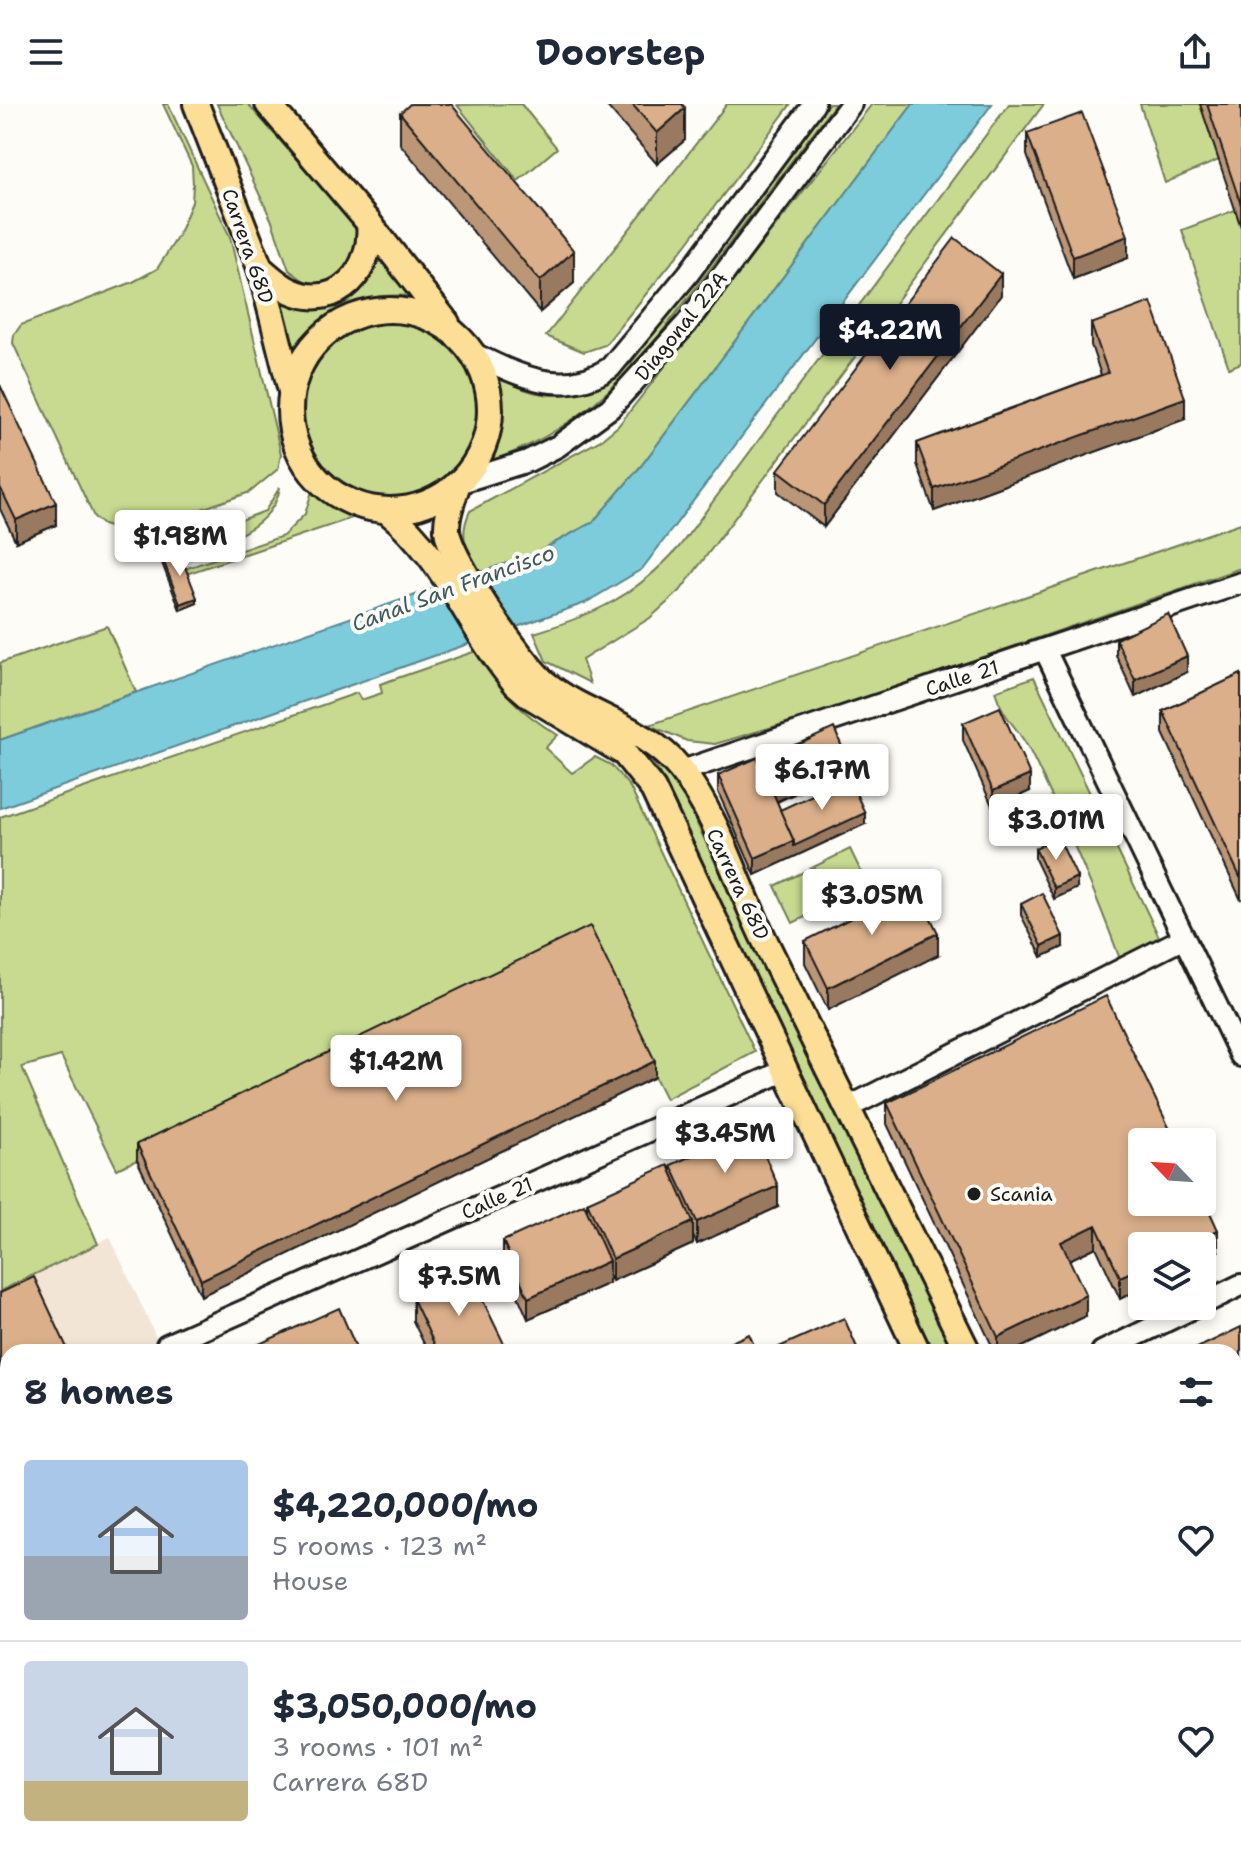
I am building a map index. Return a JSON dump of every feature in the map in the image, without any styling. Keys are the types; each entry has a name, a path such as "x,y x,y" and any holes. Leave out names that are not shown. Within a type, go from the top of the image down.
{"main road":[{"name":"Carrera 68D","path":"196,104 260,268 291,391"},
{"path":"268,104 474,354 488,389 488,428 480,453 458,483 437,498 413,508 387,511 346,500 314,477 299,452 290,422 291,391 301,363 319,338 342,321 371,311 400,309 430,317 454,331"},
{"path":"260,268 290,290 308,296 326,294 343,287 357,275 367,259 371,241 369,223"},
{"name":"Carrera 68D","path":"453,571 446,526 458,483"},
{"name":"Carrera 68D","path":"387,511 453,571 530,696 624,753 653,789 914,1344"},
{"name":"Carrera 68D","path":"502,648 545,683 652,742 682,771 699,800 964,1344"}],"street":[{"name":"Diagonal 22A","path":"474,354 524,377 558,384 596,377 610,368 688,274 814,104"},
{"name":"Diagonal 22A","path":"458,483 528,461 558,446 610,408 687,323 851,104"},
{"name":"Calle 21","path":"682,771 1241,583"},
{"path":"1045,650 1241,1056"},
{"path":"847,1108 1184,938"},
{"name":"Calle 21","path":"179,1344 784,1071"},
{"path":"1216,1297 1241,1285"},
{"path":"1119,1344 1169,1320"}],"shaded area":[{"path":"110,1237 159,1344 0,1344 0,1291"}],"green space":[{"path":"163,104 168,104 230,237 281,454 278,469 250,492 142,530 119,530 103,525 94,517 13,343 21,325 133,282 157,269 178,236 192,202 192,166"},
{"path":"217,104 248,104 350,220 361,236 347,279 311,286 289,270 271,219"},
{"path":"521,104 557,148 518,181 457,105"},
{"path":"727,104 791,104 685,246 605,345 584,352 546,336"},
{"path":"828,104 835,104 641,357 590,407 525,447 485,463 503,403 495,374 530,391 565,395 598,385 631,363"},
{"path":"872,104 913,104 641,466 593,522 536,553 481,572 465,543 466,520 470,511 601,440 618,426"},
{"path":"1009,104 1044,104 680,591 650,618 582,660 590,683 546,661 534,633 596,610 630,591 679,547"},
{"path":"1140,104 1200,104 1219,160 1165,183"},
{"path":"1235,210 1241,227 1241,363 1229,368 1182,230"},
{"path":"375,245 420,297 381,296 348,305 319,324 293,353 278,292 315,301 343,301 355,295 364,284"},
{"path":"390,322 424,328 452,348 472,376 478,410 472,444 452,472 424,492 390,498 356,492 328,472 308,444 302,410 308,376 328,348 356,328"},
{"path":"280,487 275,504 250,528 216,545 162,563 158,552 265,511"},
{"path":"312,491 355,517 186,574 184,569 283,536 305,514"},
{"path":"1241,523 1241,568 823,712 715,744 687,741 649,725"},
{"path":"107,626 136,692 0,740 0,663"},
{"path":"479,650 511,699 558,735 545,748 572,773 595,757 611,765 630,787 755,1052 666,1099 655,1077 137,1160 117,1169 61,1056 22,1067 98,1244 0,1291 0,817 357,693 361,700 382,693 380,684"},
{"path":"1034,677 1161,941 1121,962 1056,805 995,691"},
{"path":"640,747 663,761 678,783 786,1014 949,1344 928,1344 658,770"},
{"path":"850,849 868,886 793,923 775,886"}],"water":[{"name":"Canal San Francisco","path":"913,104 992,104 642,569 585,603 0,808 0,740 536,553 593,522 641,466"}],"building":[{"path":"410,104 451,104 574,251 540,281 400,113"},
{"path":"632,104 682,104 685,108 657,133"},
{"path":"1207,104 1241,104 1241,205"},
{"path":"1082,113 1128,236 1073,257 1027,133"},
{"path":"955,238 1001,274 824,505 778,470"},
{"path":"1151,302 1185,398 934,489 917,443 1108,373 1091,324"},
{"path":"0,385 56,503 16,520 0,487"},
{"path":"179,551 197,598 180,604 162,557"},
{"path":"1168,614 1187,656 1135,680 1116,639"},
{"path":"1241,674 1241,879 1163,711"},
{"path":"1000,707 1030,775 993,791 963,723"},
{"path":"834,728 845,754 771,788 794,841 755,858 718,775 757,758 759,763"},
{"path":"849,778 865,813 794,846 780,810"},
{"path":"1058,837 1077,877 1054,888 1035,848"},
{"path":"915,886 938,933 828,988 805,941"},
{"path":"1042,893 1063,936 1042,946 1021,904"},
{"path":"590,926 655,1061 201,1280 137,1144"},
{"path":"1106,996 1169,1128 1128,1128 1128,1216 1212,1216 1218,1230 1128,1232 1128,1273 1120,1277 1096,1225 1061,1242 1086,1295 998,1337 887,1103"},
{"path":"753,1128 778,1186 697,1222 671,1165"},
{"path":"668,1165 693,1222 612,1259 587,1202"},
{"path":"584,1204 609,1261 528,1298 503,1241"},
{"path":"469,1272 504,1344 434,1344 413,1299"},
{"path":"34,1277 65,1344 0,1344 0,1293"},
{"path":"339,1308 355,1344 259,1344"},
{"path":"844,1318 855,1344 786,1344"},
{"path":"1241,1327 1241,1344 1206,1344"},
{"path":"749,1334 753,1344 727,1344"}],"place":[{"name":"Scania","path":"974,1194"}]}
